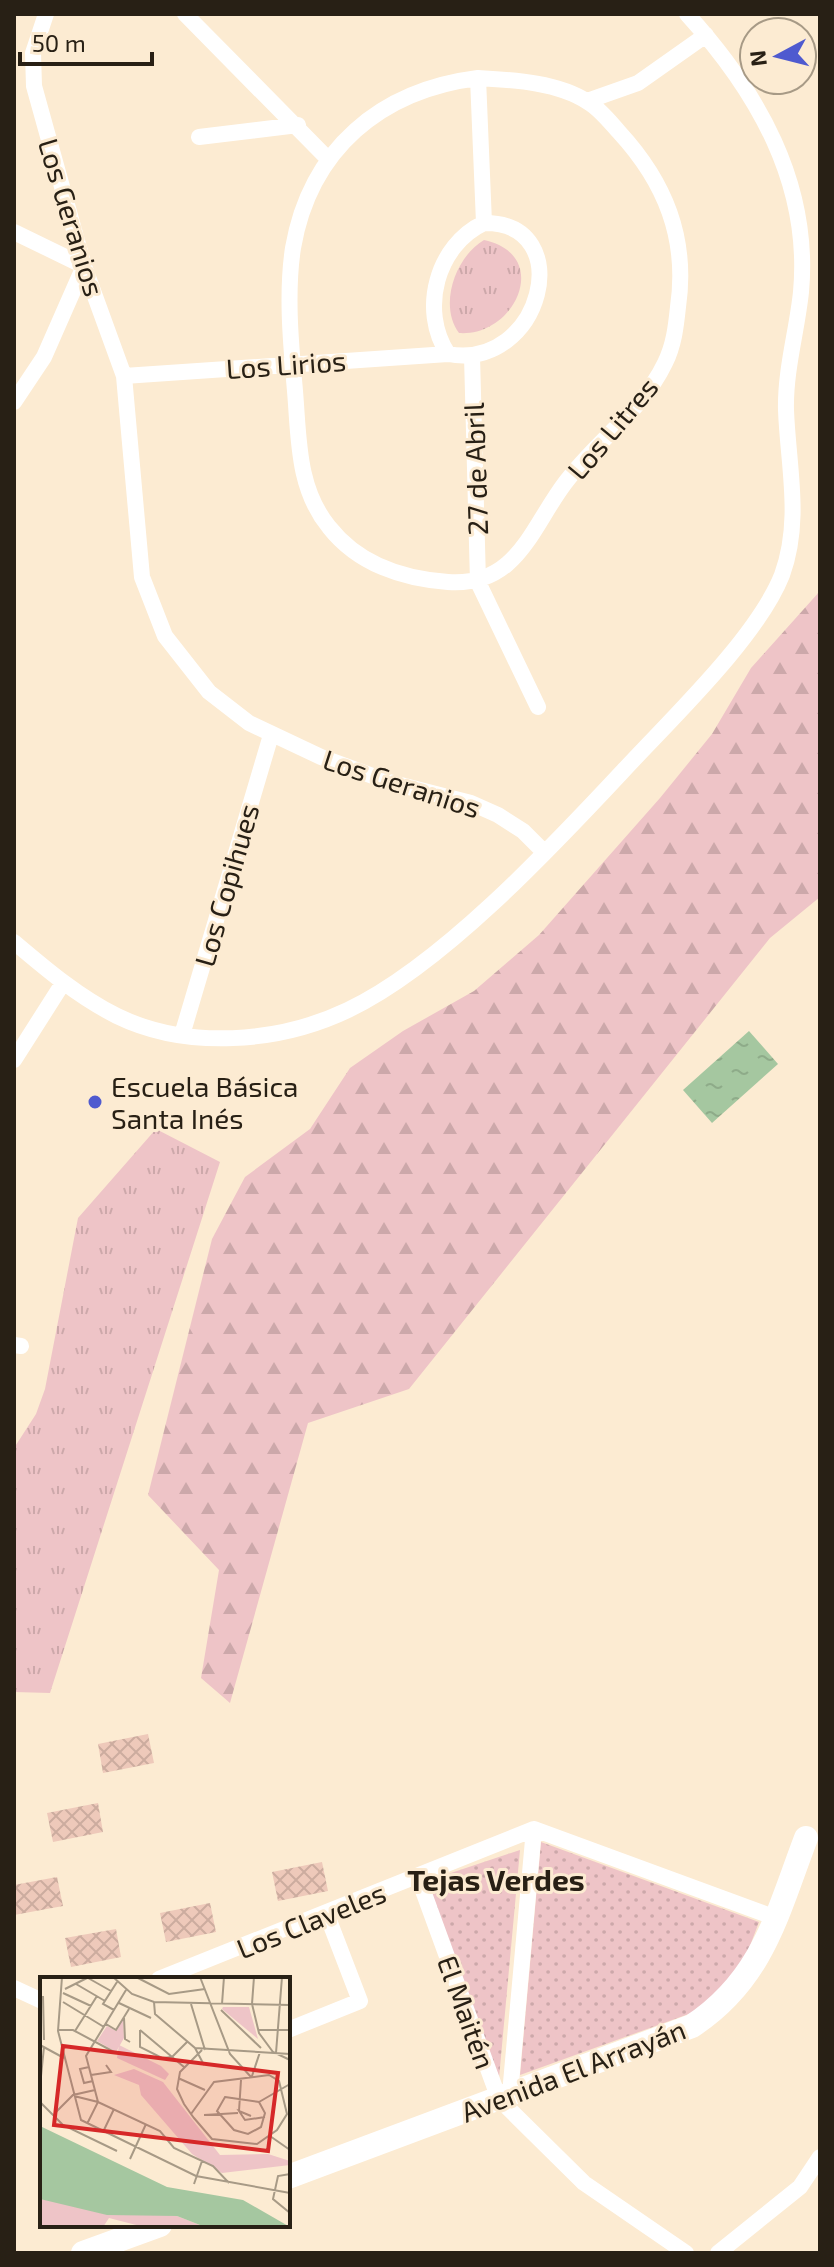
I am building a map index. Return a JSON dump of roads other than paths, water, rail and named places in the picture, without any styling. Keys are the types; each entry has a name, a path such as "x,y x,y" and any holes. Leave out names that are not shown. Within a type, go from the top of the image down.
{"street":[{"name":"Los Geranios","path":"46,14 33,53 34,86 84,266 124,376 142,577 156,617 177,654 209,692 271,735 389,782 471,803 523,831 544,852"},
{"path":"185,14 298,125 328,159"},
{"path":"14,942 63,983 118,1016 182,1035 219,1038 271,1034 348,1010 394,982 452,937 544,852 703,685 749,628 773,593 790,543 794,501 786,407 791,346 801,292 795,209 767,120 706,35 687,14"},
{"path":"587,101 638,83 706,35"},
{"path":"478,78 484,223"},
{"name":"Los Litres","path":"478,78 542,85 587,101 637,152 669,205 681,267 674,339 655,381 565,483 528,544 505,565 478,582 447,582 382,568 354,552 329,527 305,479 293,363 293,248 306,202 328,159 360,125 398,99 438,83 478,78"},
{"path":"199,137 298,125"},
{"path":"484,223 506,225 525,236 537,252 540,282 527,318 514,337 495,350 472,356 448,354 435,324 440,273 456,243 484,223"},
{"path":"14,232 84,266 44,357 14,402"},
{"name":"Los Lirios","path":"124,376 448,354"},
{"name":"27 de Abril","path":"472,356 478,582"},
{"path":"478,582 538,707"},
{"name":"Los Copihues","path":"182,1035 271,735"},
{"path":"14,1060 63,983"},
{"path":"504,2096 534,1829 776,1918"},
{"name":"Los Claveles","path":"181,1975 534,1829"},
{"name":"Avenida El Arrayán","path":"290,2176 672,2036 711,2014 728,1999 755,1965 806,1838"},
{"name":"El Maitén","path":"418,1877 504,2096 584,2183 686,2253"},
{"path":"290,2029 360,2001 327,1915"},
{"path":"14,1988 40,2000"},
{"path":"718,2253 800,2187 820,2157"},
{"path":"83,2253 120,2246 156,2227"}],"water":[{"path":"749,1031 778,1064 712,1123 683,1090"}],"place":[{"name":"Escuela Básica Santa Inés","path":"95,1102"}],"district":[{"name":"Tejas Verdes","path":"496,1879"}]}
